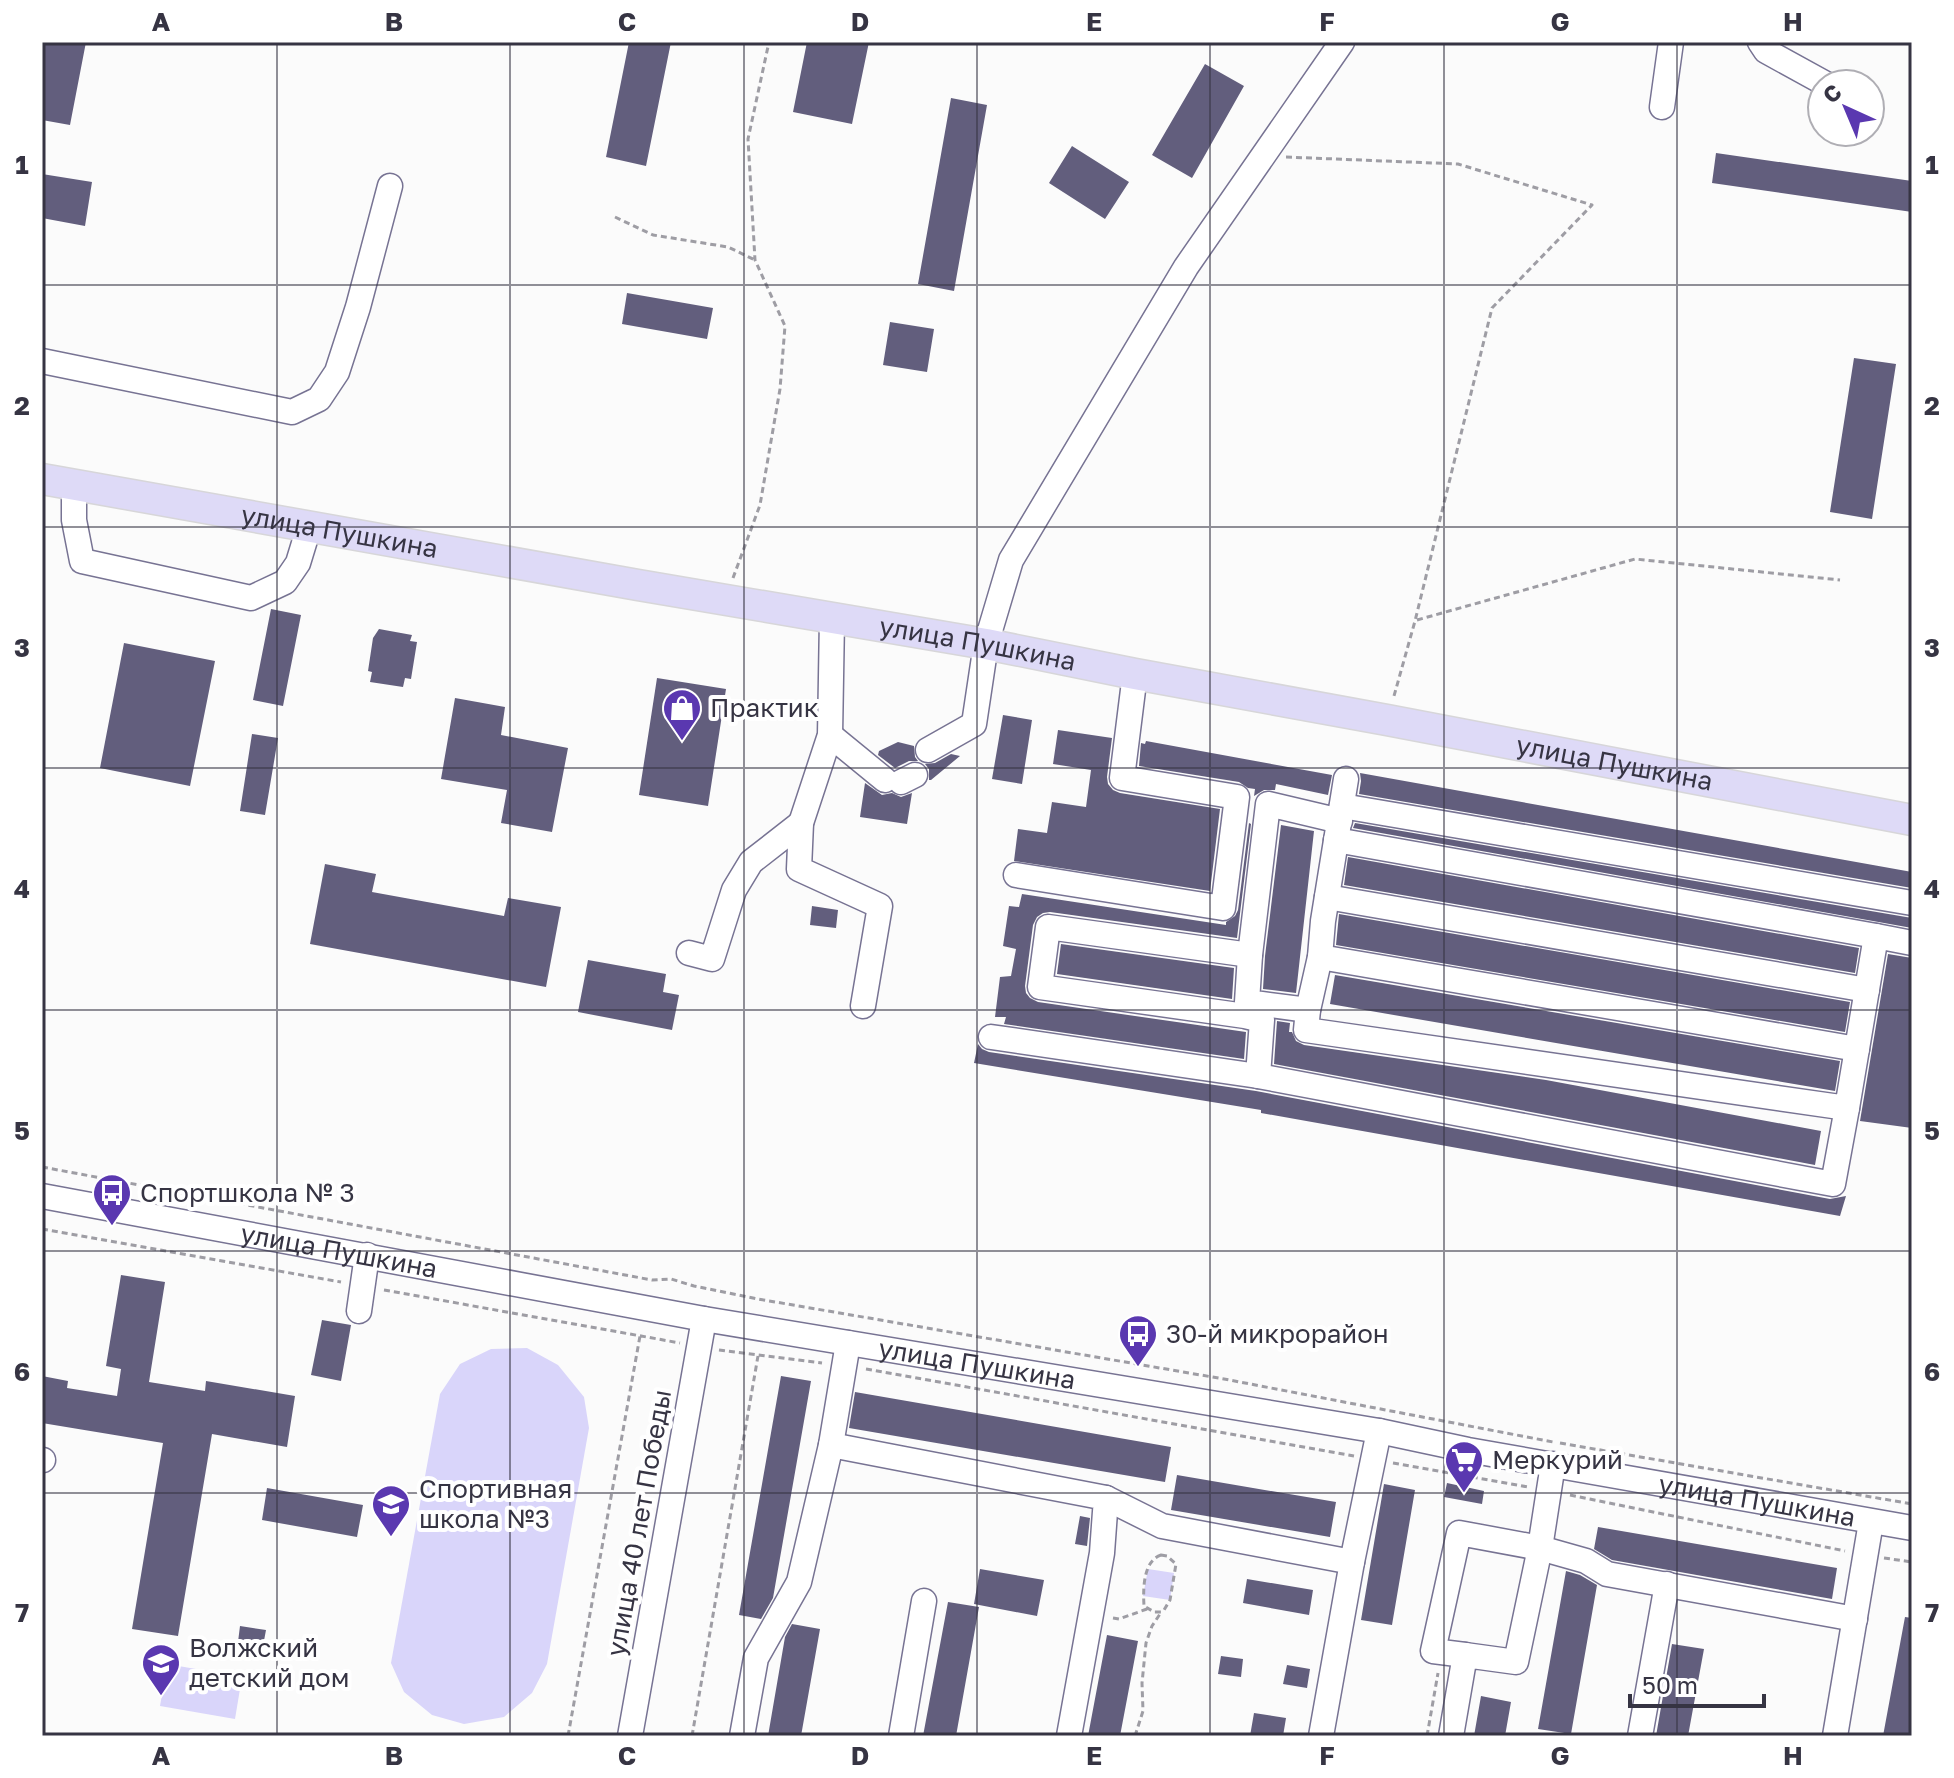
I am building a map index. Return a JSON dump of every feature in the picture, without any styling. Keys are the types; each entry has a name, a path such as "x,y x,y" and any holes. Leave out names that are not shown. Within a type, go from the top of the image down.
{"main road":[{"name":"улица Пушкина","path":"42,479 986,644 1912,820"}],"street":[{"path":"928,750 974,724 986,644 1011,560 1186,267 1342,42"},
{"path":"1662,107 1671,42"},
{"path":"1760,42 1766,51 1806,73"},
{"path":"42,361 292,412 319,399 337,372 390,186"},
{"path":"74,485 74,520 82,561 251,598 285,582 298,563 309,527"},
{"path":"832,619 830,735 801,823 799,869 880,906 863,1006"},
{"path":"1135,674 1122,778 1237,797 1339,822 1912,943"},
{"path":"830,735 900,779"},
{"path":"1346,779 1306,1030 1847,1108"},
{"path":"1016,875 1223,908 1237,797"},
{"path":"1246,1009 1268,804"},
{"path":"1339,822 1912,903"},
{"path":"689,953 712,959 734,890 751,862 801,823"},
{"path":"1327,897 1867,990"},
{"path":"1250,955 1048,927 1040,987 1246,1009 1308,1010"},
{"path":"991,1037 1258,1076 1833,1184 1876,936"},
{"path":"1320,957 1857,1049"},
{"path":"1246,1009 1262,1020 1258,1076"},
{"name":"улица Пушкина","path":"42,1196 704,1319 846,1354 1379,1431 1468,1450 1912,1528"},
{"path":"359,1311 367,1255"},
{"name":"улица 40 лет Победы","path":"630,1736 704,1319"},
{"path":"742,1736 756,1658 799,1582 831,1445 846,1354"},
{"path":"1321,1736 1379,1431"},
{"path":"831,1445 1106,1498 1162,1526 1352,1562"},
{"path":"1553,1464 1540,1548 1516,1662 1433,1651 1459,1533 1540,1548 1586,1561 1607,1574 1855,1619"},
{"path":"1069,1736 1102,1553 1106,1498"},
{"path":"1835,1736 1871,1522"},
{"path":"1640,1736 1667,1584"},
{"path":"901,1736 924,1601"},
{"path":"1451,1736 1465,1655"}],"path":[{"path":"724,600 760,505 780,389 785,326 755,260 748,139 769,42"},
{"path":"1262,156 1458,164 1592,205 1492,308 1415,621 1387,720"},
{"path":"615,217 653,235 728,247 755,260"},
{"path":"1415,621 1635,559 1840,580"},
{"path":"42,1167 652,1280 671,1279 758,1299 1224,1379 1546,1441 1912,1504"},
{"path":"208,1209 210,1198"},
{"path":"42,1229 758,1356 846,1354 1373,1460 1548,1491 1866,1556 1912,1562"},
{"path":"568,1736 640,1336"},
{"path":"692,1736 758,1356"},
{"path":"1443,1472 1448,1467"},
{"path":"1482,1473 1485,1480"},
{"path":"1819,1539 1824,1547"},
{"path":"1135,1736 1143,1711 1146,1643 1152,1626 1170,1600 1176,1564 1167,1556 1155,1557 1148,1569 1143,1596 1147,1609"},
{"path":"1090,1616 1119,1619 1147,1609 1161,1612"},
{"path":"1427,1736 1440,1663 1433,1651"}],"shaded area":[{"path":"527,1348 558,1365 584,1397 589,1428 547,1664 532,1693 504,1717 464,1724 432,1715 404,1692 391,1663 440,1394 460,1364 491,1349"},
{"path":"1148,1569 1174,1573 1170,1600 1143,1596"},
{"path":"167,1664 242,1677 235,1719 160,1706"}],"building":[{"path":"42,42 86,42 70,125 42,120"},
{"path":"629,42 671,42 646,166 606,157"},
{"path":"807,42 869,42 852,124 793,112"},
{"path":"1205,64 1244,86 1192,178 1152,155"},
{"path":"951,98 987,105 954,291 918,284"},
{"path":"1072,146 1129,182 1105,219 1049,183"},
{"path":"1716,153 1912,181 1912,212 1712,183"},
{"path":"42,174 92,182 85,226 42,218"},
{"path":"627,293 713,308 707,339 622,324"},
{"path":"890,322 934,329 927,372 883,365"},
{"path":"1854,358 1896,364 1872,519 1830,512"},
{"path":"271,609 301,615 283,706 253,700"},
{"path":"379,629 412,635 410,641 417,642 411,679 405,678 403,687 370,682 372,672 368,671 373,638"},
{"path":"124,643 215,661 190,786 100,768"},
{"name":"Практик","path":"657,678 726,689 708,806 639,795"},
{"path":"455,698 505,707 501,735 568,748 552,832 501,823 507,790 441,779"},
{"path":"1003,715 1032,720 1022,784 992,779"},
{"path":"1058,730 1112,738 1107,777 1113,790 1220,809 1210,891 1014,861 1018,829 1047,833 1052,802 1086,807 1091,770 1053,764"},
{"path":"252,734 278,738 265,815 240,811"},
{"path":"1146,741 1332,775 1328,795 1276,784 1275,790 1264,790 1254,796 1255,789 1239,782 1139,766 1141,743 1145,744"},
{"path":"898,742 914,746 918,761 909,761 895,768 878,755 879,751"},
{"path":"951,754 960,756 929,780 929,769 925,764 935,763"},
{"path":"1360,773 1912,872 1912,888 1359,794"},
{"path":"865,783 882,795 892,793 901,797 912,793 907,824 860,817"},
{"path":"1249,823 1237,938 1043,913 1033,925 1025,986 1030,998 1038,1002 1246,1032 1244,1059 1004,1024 1006,1017 995,1017 1000,977 1011,976 1016,949 1003,946 1009,906 1019,907 1022,894 1226,925 1238,910"},
{"path":"1355,823 1912,918 1912,928 1353,828"},
{"path":"1281,825 1314,831 1296,993 1263,989"},
{"path":"1348,857 1859,948 1855,973 1344,885"},
{"path":"325,864 376,874 372,892 504,916 508,898 561,907 546,987 310,944"},
{"path":"812,906 838,910 836,928 810,925"},
{"path":"1339,914 1850,1002 1845,1032 1336,945"},
{"path":"1061,944 1234,968 1232,999 1057,974"},
{"path":"1888,954 1912,958 1912,1128 1860,1121"},
{"path":"588,960 666,974 663,992 679,995 672,1030 578,1012"},
{"path":"1335,975 1840,1061 1835,1091 1330,1004"},
{"path":"1277,1021 1290,1023 1289,1032 1304,1045 1546,1080 1821,1131 1815,1165 1274,1064"},
{"path":"978,1044 989,1052 1256,1091 1830,1199 1846,1196 1840,1216 1261,1113 1261,1110 974,1063"},
{"path":"121,1275 165,1282 149,1382 205,1391 206,1381 295,1396 287,1447 212,1434 178,1636 132,1629 163,1443 42,1423 42,1376 68,1381 67,1388 117,1396 121,1369 106,1366"},
{"path":"322,1320 351,1325 341,1381 311,1375"},
{"path":"781,1376 811,1381 773,1598 761,1619 739,1615"},
{"path":"855,1392 1171,1447 1165,1482 849,1428"},
{"path":"1177,1475 1336,1502 1330,1537 1171,1510"},
{"name":"Меркурий","path":"1447,1483 1484,1491 1482,1504 1444,1497"},
{"path":"1384,1484 1415,1490 1392,1625 1361,1620"},
{"path":"267,1488 363,1505 357,1537 262,1520"},
{"path":"1080,1516 1090,1518 1087,1546 1075,1544"},
{"path":"1598,1527 1837,1568 1832,1599 1612,1560 1594,1549"},
{"path":"980,1569 1044,1580 1037,1616 974,1604"},
{"path":"1566,1571 1597,1585 1571,1734 1538,1729"},
{"path":"1247,1579 1313,1590 1309,1615 1243,1603"},
{"path":"948,1602 979,1607 956,1736 923,1736"},
{"path":"1905,1617 1912,1618 1912,1736 1883,1736"},
{"path":"792,1624 820,1629 801,1736 768,1736 785,1637"},
{"path":"240,1626 266,1630 263,1646 238,1642"},
{"path":"1107,1635 1138,1641 1120,1736 1088,1736"},
{"path":"1672,1644 1704,1649 1688,1736 1656,1736"},
{"path":"1221,1656 1243,1659 1241,1677 1218,1674"},
{"path":"1287,1665 1310,1669 1307,1688 1283,1684"},
{"path":"1481,1696 1511,1702 1505,1736 1474,1736"},
{"path":"1254,1713 1286,1718 1283,1736 1250,1736"}],"place":[{"name":"Практик","path":"682,742"},
{"name":"Спортшкола № 3","path":"112,1227"},
{"name":"30-й микрорайон","path":"1138,1368"},
{"name":"Меркурий","path":"1464,1494"},
{"name":"Спортивная школа №3","path":"391,1538"},
{"name":"Волжский детский дом","path":"161,1697"}]}
